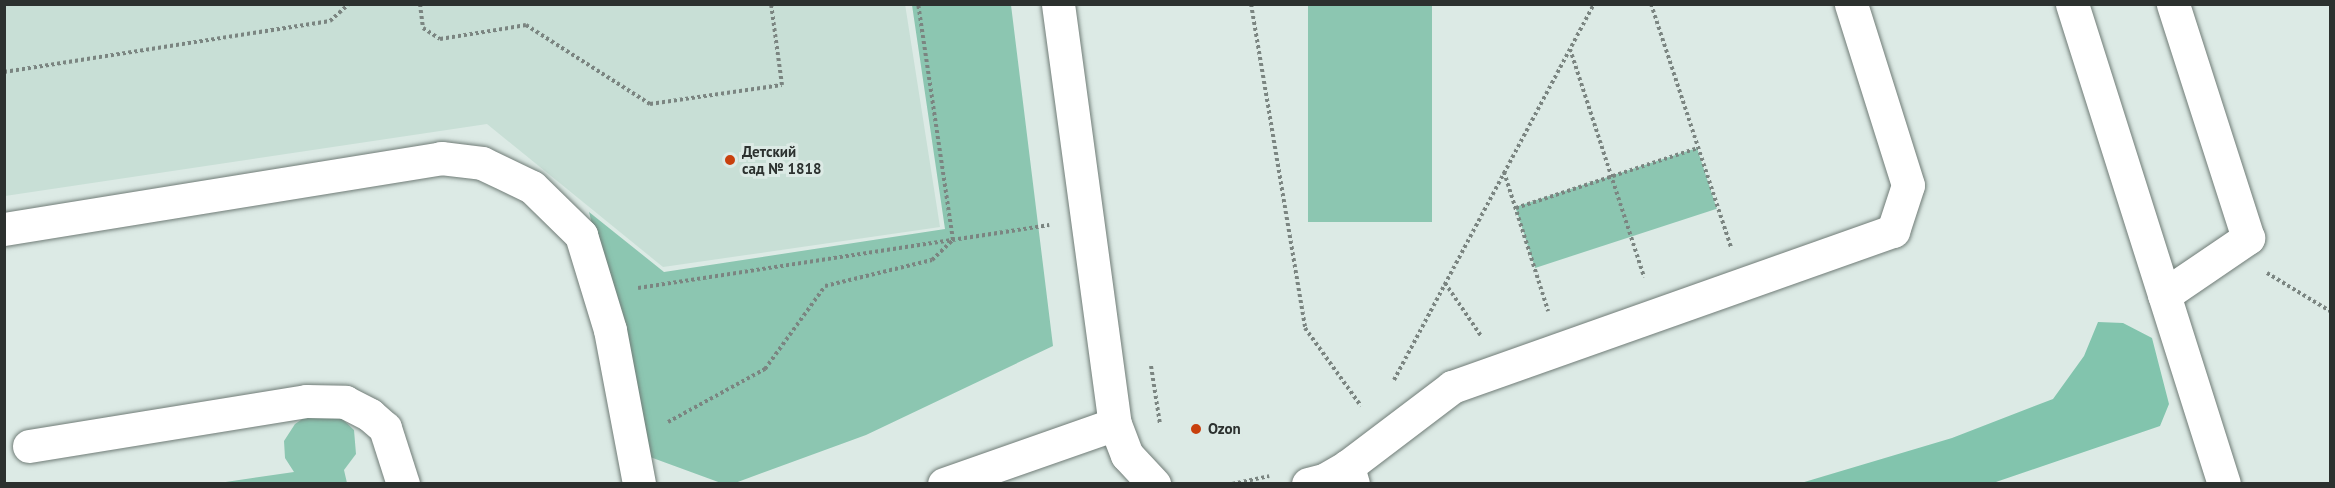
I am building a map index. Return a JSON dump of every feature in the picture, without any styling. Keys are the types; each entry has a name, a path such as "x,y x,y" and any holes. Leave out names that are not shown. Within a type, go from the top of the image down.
{"lane":[{"path":"1058,4 1085,220 1115,424 1127,455 1154,483"},
{"path":"1308,483 1350,475 1452,387 1893,231 1908,185 1851,4"},
{"path":"2072,4 2224,483"},
{"path":"2164,295 2248,238 2173,4"},
{"path":"4,229 441,158 482,162 532,187 581,235 610,330 639,483"},
{"path":"29,446 306,401 345,402 370,415 385,429 402,483"},
{"path":"944,483 1115,424"}],"path":[{"path":"4,72 330,21 349,4"},
{"path":"420,4 423,28 440,39 526,25 650,104 782,85 771,4"},
{"path":"918,4 953,240"},
{"path":"1251,4 1305,328 1365,412"},
{"path":"1393,382 1594,4"},
{"path":"1651,4 1744,284"},
{"path":"1570,49 1656,315"},
{"path":"1516,208 1697,148"},
{"path":"1504,172 1559,350"},
{"path":"599,294 1085,220"},
{"path":"2248,238 2265,272 2331,311"},
{"path":"631,442 765,369 825,286 932,260 953,240"},
{"path":"1445,283 1503,369"}],"shaded area":[{"name":"Детский сад № 1818","path":"905,4 940,227 663,267 487,124 5,196 5,5"}],"green space":[{"path":"912,5 1011,5 1053,346 866,435 735,483 721,483 650,457 589,212 664,272 945,229"},
{"path":"1308,5 1432,5 1432,222 1308,222"},
{"path":"1697,148 1717,209 1535,268 1515,207"},
{"path":"2098,322 2123,323 2152,338 2169,404 2160,426 1993,483 1801,483 1952,438 2053,399 2084,356"},
{"path":"311,413 338,415 354,430 356,454 344,470 347,483 212,484 294,472 285,458 284,441 295,424"}],"place":[{"name":"Детский сад № 1818","path":"730,160"},
{"name":"Ozon","path":"1196,429"}]}
